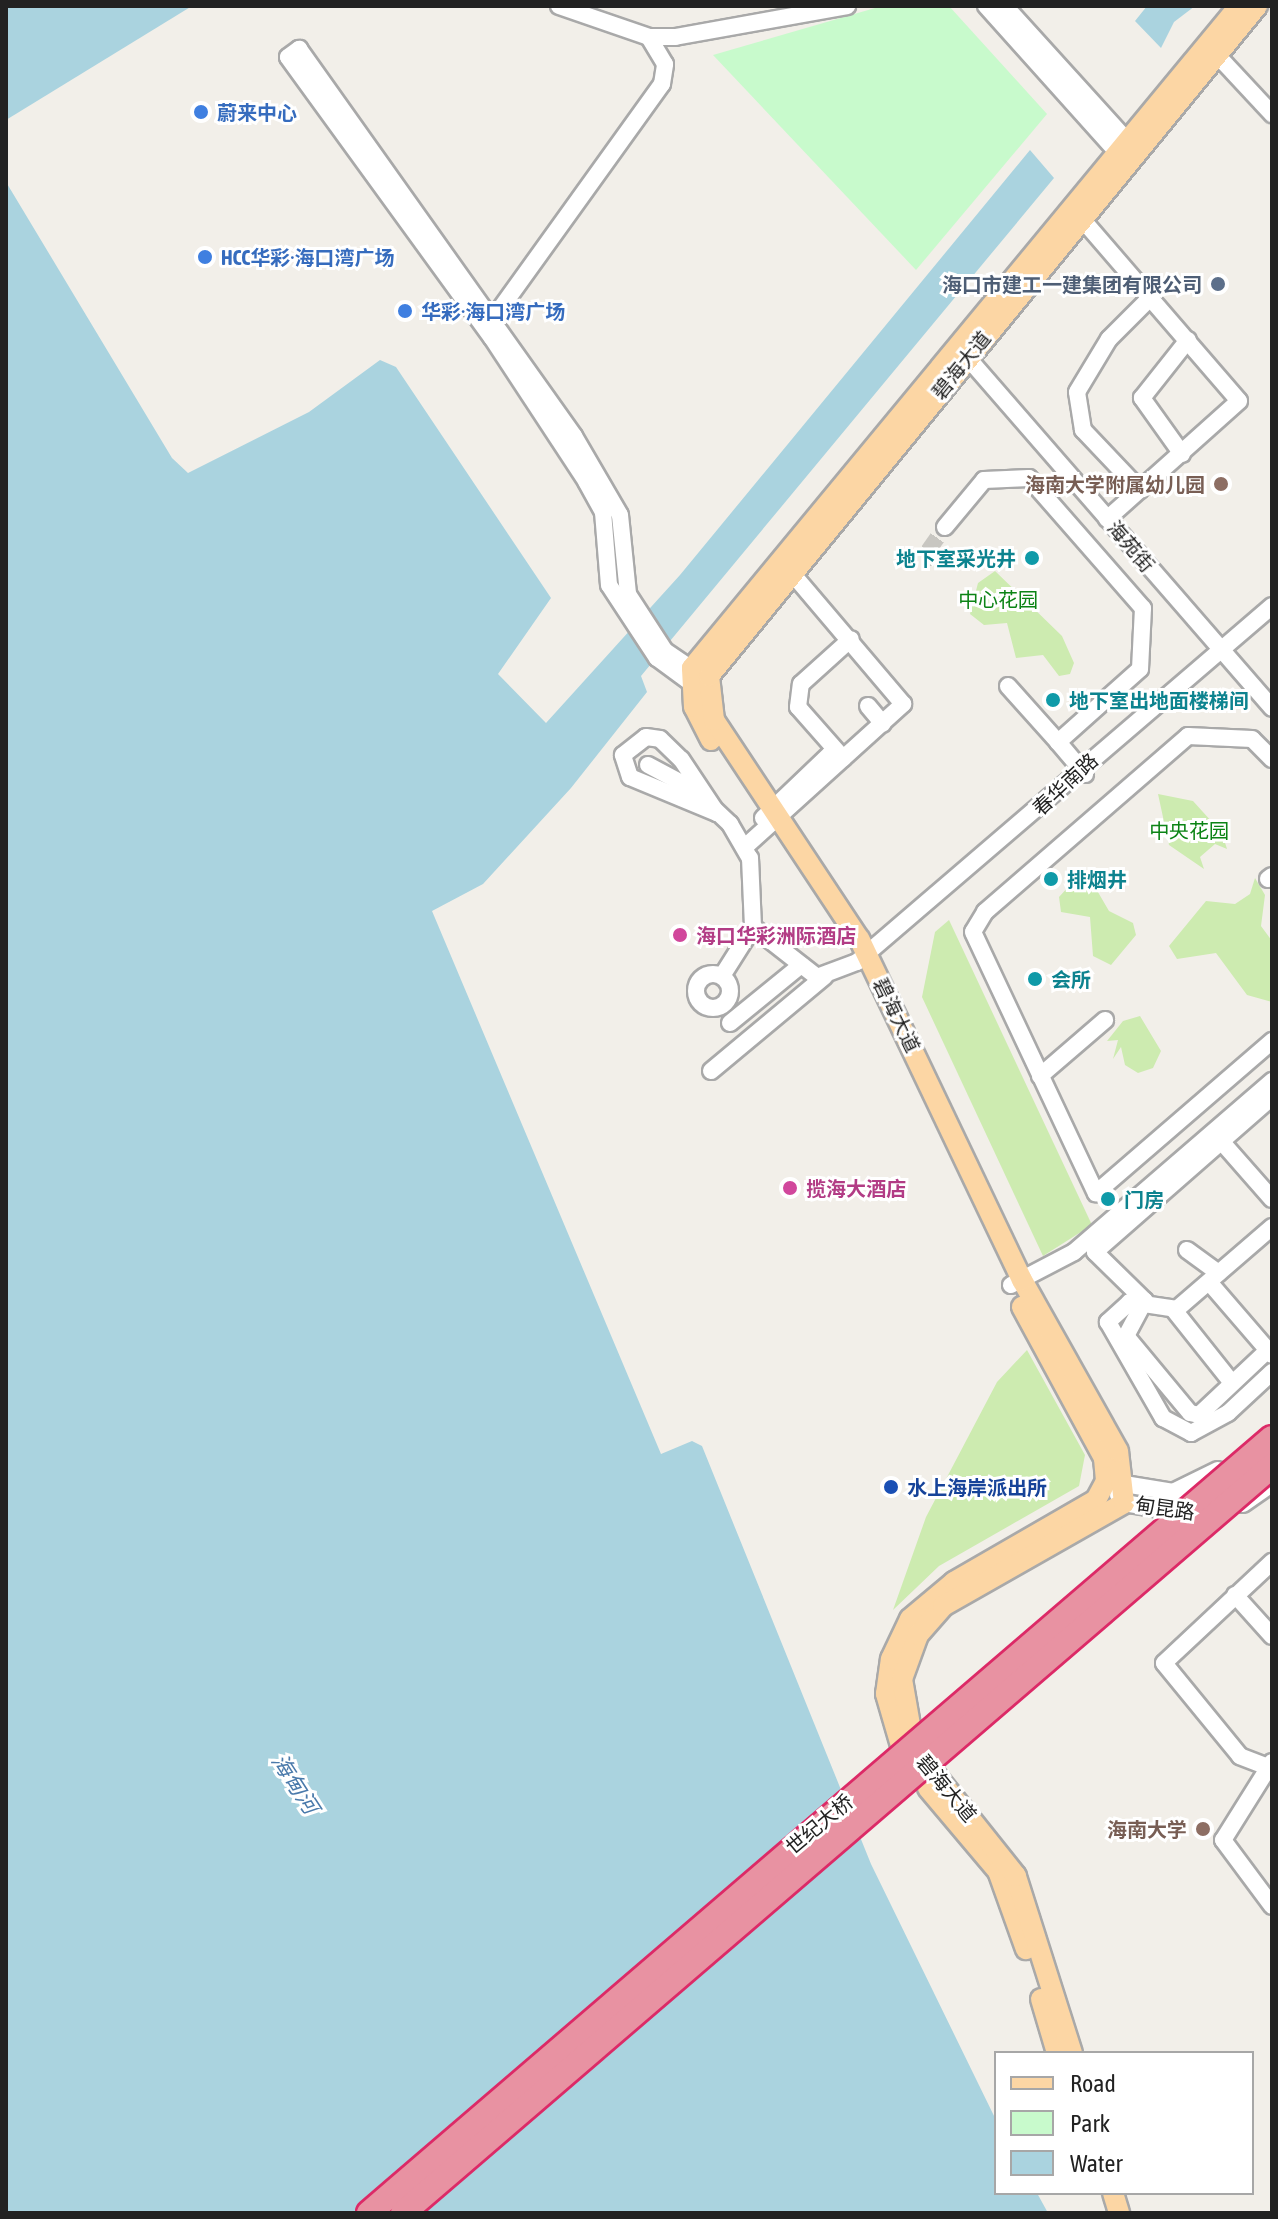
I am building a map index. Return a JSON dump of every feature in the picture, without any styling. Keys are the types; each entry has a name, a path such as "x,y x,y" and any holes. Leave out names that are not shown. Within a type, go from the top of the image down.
{"highway":[{"name":"世纪大桥","path":"369,2213 1271,1432"},
{"name":"世纪大桥","path":"403,2213 1272,1466"}],"main road":[{"name":"碧海大道","path":"700,682 965,349 1127,152 1239,6"},
{"name":"碧海大道","path":"700,682 791,572 965,349 1082,219 1127,152 1217,55 1257,6"},
{"name":"碧海大道","path":"700,682 714,720 772,819 864,962 1016,1283 1118,1451 1119,1490"},
{"name":"碧海大道","path":"1056,2051 1005,1885 901,1751 887,1682 899,1639 925,1602 1096,1500 1119,1490"},
{"name":"碧海大道","path":"1071,2051 1016,1876 914,1748 902,1679 918,1635 943,1606 1119,1490"}],"street":[{"path":"559,6 649,37 731,30 847,6"},
{"path":"986,6 1127,152"},
{"path":"1005,6 1127,152"},
{"path":"488,320 662,84 665,64 649,37"},
{"path":"488,320 288,57 299,49 488,320 603,512 609,585 633,612 668,661 700,682"},
{"path":"1217,55 1272,114"},
{"path":"1082,219 1239,401 1110,516"},
{"path":"1140,490 1083,430 1076,405 1090,365 1151,297"},
{"path":"1182,454 1142,398 1188,340"},
{"name":"海苑街","path":"965,349 1227,650 1272,708"},
{"path":"969,513 1000,475"},
{"path":"945,527 984,480 1000,475 1034,482 1143,608 1140,669 1058,742"},
{"path":"1071,523 1097,501"},
{"path":"791,572 903,700 883,724 843,758"},
{"name":"春华南路","path":"711,1071 825,976 864,962 1227,650 1272,606"},
{"name":"春华南路","path":"1227,650 1272,619"},
{"path":"843,758 798,707 801,684 851,639"},
{"name":"海苑街","path":"1227,650 1272,695"},
{"path":"1008,686 1082,772"},
{"path":"868,706 883,724"},
{"path":"1272,759 1252,739 1188,736 976,921 973,940 1096,1193 1272,1041"},
{"path":"717,813 630,777 623,762 627,749 660,739 746,846 753,927 722,976"},
{"path":"746,846 809,784 830,754 843,758"},
{"path":"648,765 684,782 717,813"},
{"path":"753,927 801,965 825,976"},
{"path":"730,1023 801,965"},
{"path":"1040,1076 1105,1020"},
{"path":"1016,1283 1057,1264 1272,1081"},
{"path":"1232,1383 1174,1310 1145,1301 1095,1252 1271,1099"},
{"path":"1221,1141 1272,1199"},
{"path":"1119,1175 1131,1204"},
{"path":"1174,1310 1272,1227"},
{"path":"1145,1301 1126,1336 1179,1404 1199,1415 1270,1352 1214,1278 1187,1250"},
{"path":"1145,1301 1116,1310 1108,1329 1173,1425 1199,1432 1272,1372"},
{"name":"甸昆路","path":"1119,1490 1173,1492 1196,1485 1271,1432"},
{"name":"甸昆路","path":"1119,1490 1203,1514 1244,1503 1272,1484"},
{"path":"1272,1562 1164,1663 1240,1756 1270,1764 1223,1840 1272,1906"},
{"path":"1235,1595 1272,1636"}],"green space":[{"path":"882,6 949,6 1047,114 916,270 713,55"},
{"name":"中心花园","path":"995,571 1062,636 1074,663 1070,674 1059,676 1043,655 1016,658 1007,623 984,625 970,614 978,583"},
{"name":"中央花园","path":"1158,794 1193,801 1222,833 1227,849 1215,844 1200,857 1204,869 1169,845"},
{"name":"中央花园","path":"1255,878 1265,895 1261,926 1272,941 1272,1002 1247,995 1216,953 1177,959 1169,946 1206,901 1235,904 1250,894"},
{"path":"1070,885 1095,887 1109,911 1133,923 1136,935 1111,965 1093,956 1090,917 1061,912 1059,897"},
{"path":"949,920 1092,1225 1043,1256 922,997 935,932"},
{"path":"1140,1016 1161,1051 1153,1068 1138,1073 1125,1065 1121,1047 1113,1059 1118,1040 1107,1041 1123,1021"},
{"path":"1027,1350 1085,1455 1079,1486 939,1566 893,1610 926,1517 997,1382"}],"water":[{"path":"6,6 192,6 6,120"},
{"path":"1147,6 1195,6 1174,22 1161,48 1135,21"},
{"name":"海甸河","path":"1030,150 1054,178 641,676 647,692 571,788 483,884 432,911 661,1454 692,1441 702,1446 871,1864 994,2116 994,2195 1038,2195 1048,2213 6,2213 6,182 172,458 188,473 309,412 380,360 396,367 551,598 498,674 546,723 680,575"}],"tunnel":[{"path":"934,565 928,551 945,527"}],"place":[{"name":"蔚来中心","path":"201,112"},
{"name":"HCC华彩·海口湾广场","path":"205,257"},
{"name":"海口市建工一建集团有限公司","path":"1218,284"},
{"name":"华彩·海口湾广场","path":"405,311"},
{"name":"海南大学附属幼儿园","path":"1221,484"},
{"name":"地下室采光井","path":"1032,558"},
{"name":"地下室出地面楼梯间","path":"1053,700"},
{"name":"排烟井","path":"1051,879"},
{"name":"海口华彩洲际酒店","path":"680,935"},
{"name":"会所","path":"1035,979"},
{"name":"揽海大酒店","path":"790,1188"},
{"name":"门房","path":"1108,1199"},
{"name":"水上海岸派出所","path":"891,1487"},
{"name":"海南大学","path":"1203,1829"}]}
